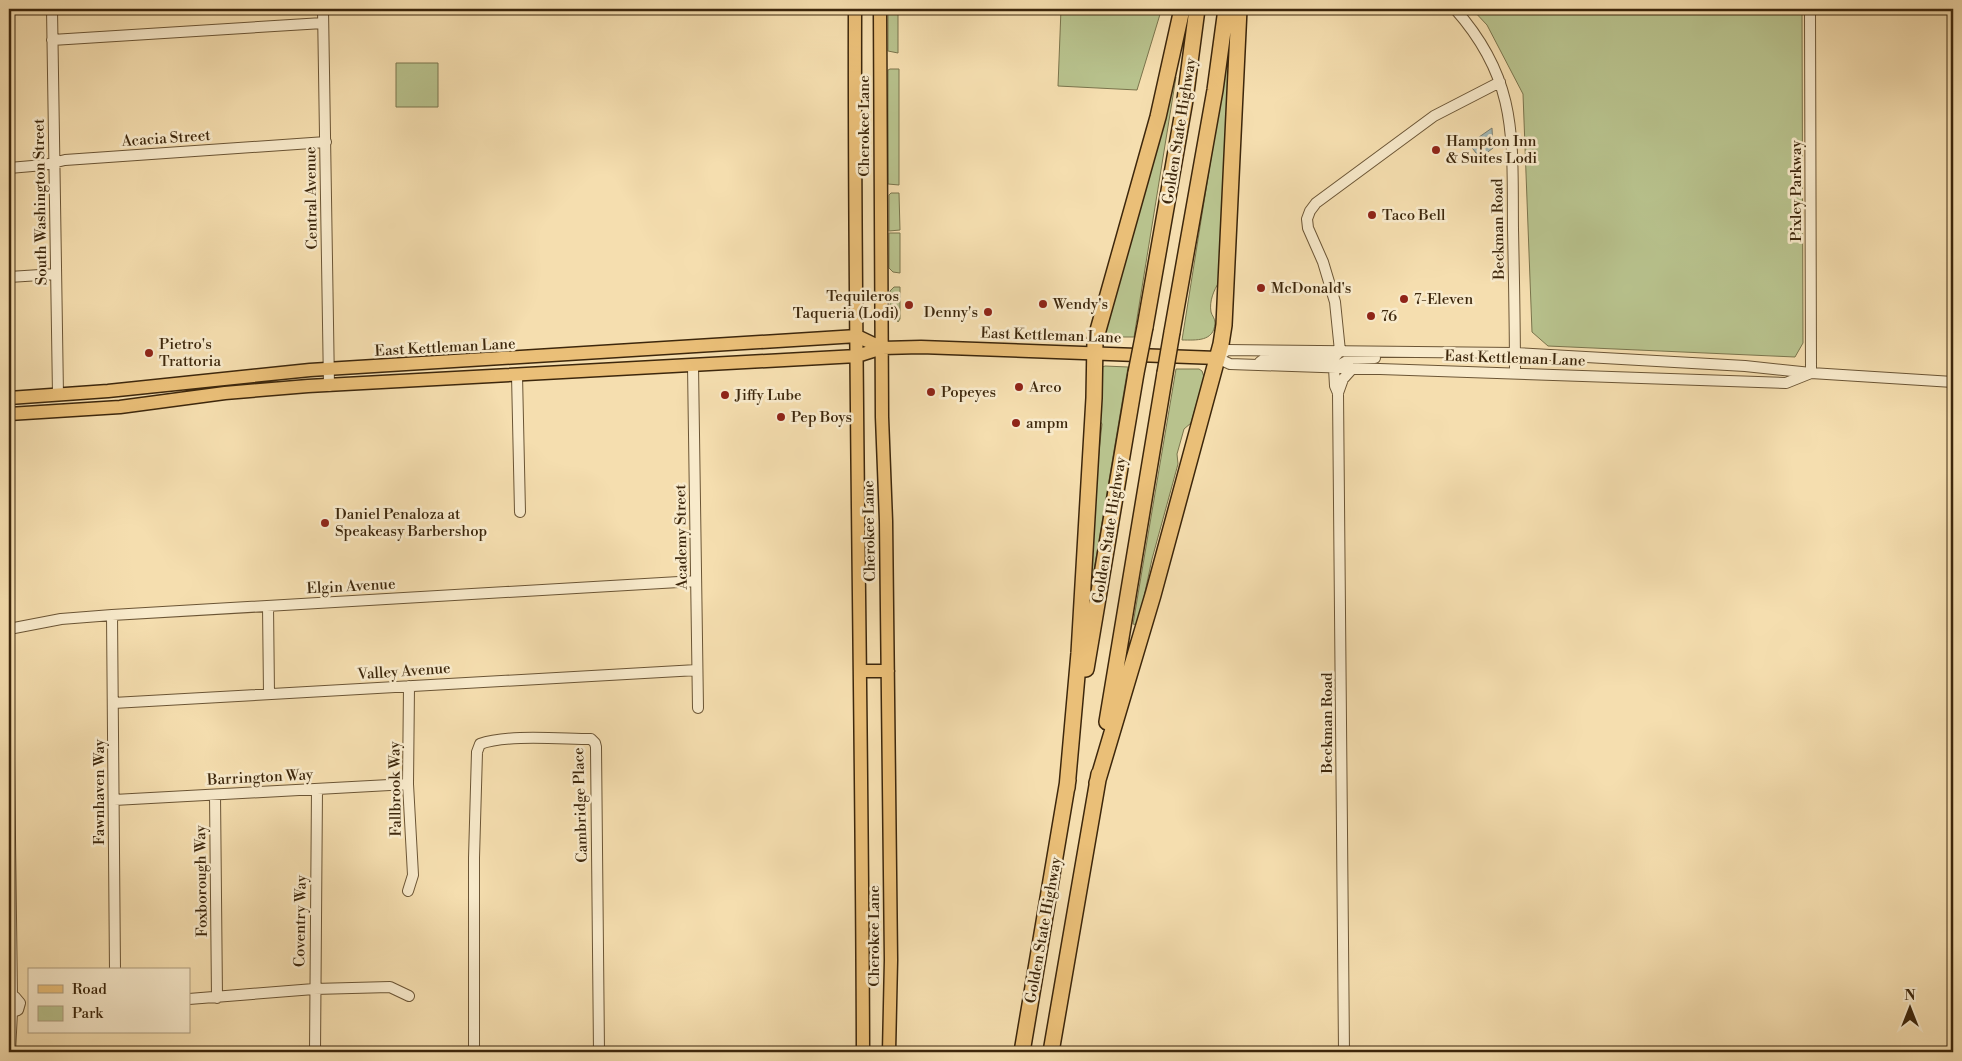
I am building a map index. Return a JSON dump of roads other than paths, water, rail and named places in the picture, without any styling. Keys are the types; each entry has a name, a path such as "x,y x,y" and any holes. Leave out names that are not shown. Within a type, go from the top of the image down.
{"highway":[{"path":"1066,788 1080,634 1094,398 1094,352 1098,330 1130,222 1158,117 1182,9"},
{"name":"Golden State Highway","path":"1022,1052 1136,373 1185,100 1197,9"},
{"name":"Golden State Highway","path":"1051,1052 1165,373 1215,90 1226,9"},
{"path":"1097,783 1154,595 1218,358 1224,325 1239,9"}],"main road":[{"name":"Cherokee Lane","path":"855,9 863,1052"},
{"name":"Cherokee Lane","path":"880,9 882,417 886,521 891,960 889,1052"},
{"name":"East Kettleman Lane","path":"9,398 164,386 241,376 857,336 882,348"},
{"name":"East Kettleman Lane","path":"9,414 120,407 225,394 329,386 857,356 882,348 922,347 1094,352 1218,358"},
{"path":"861,671 888,671"}],"street":[{"name":"South Washington Street","path":"52,9 58,395"},
{"name":"Central Avenue","path":"323,9 329,386"},
{"name":"Beckman Road","path":"1455,9 1481,42 1491,59 1500,82 1510,118 1512,136 1515,374"},
{"name":"Pixley Parkway","path":"1810,9 1811,373"},
{"path":"52,40 323,23"},
{"path":"1256,365 1266,358 1332,360 1340,351 1335,302 1323,262 1308,228 1307,219 1316,203 1434,116 1500,82"},
{"name":"Acacia Street","path":"9,168 65,160 326,142"},
{"path":"9,277 56,274"},
{"name":"East Kettleman Lane","path":"1811,373 1786,383 1230,364 1218,358 1228,350 1515,353 1744,366 1811,373 1953,382"},
{"path":"1334,368 1352,358 1395,358 1408,352"},
{"name":"Academy Street","path":"694,366 698,708"},
{"name":"Beckman Road","path":"1334,368 1334,386 1338,393"},
{"name":"Beckman Road","path":"1344,1052 1338,393 1343,379 1352,369"},
{"path":"517,375 520,512"},
{"name":"Elgin Avenue","path":"9,629 62,619 112,615 696,581"},
{"path":"268,606 269,694"},
{"name":"Fawnhaven Way","path":"112,615 115,968"},
{"name":"Valley Avenue","path":"113,703 697,670"},
{"name":"Fallbrook Way","path":"408,891 413,875 408,784 409,686"},
{"name":"Cambridge Place","path":"474,1052 474,858 477,752 480,744 489,740 591,739 596,747 599,1052"},
{"path":"9,760 10,997 17,998 10,1052"},
{"name":"Barrington Way","path":"114,800 408,784"},
{"name":"Coventry Way","path":"315,1052 317,789"},
{"name":"Foxborough Way","path":"215,795 217,998"},
{"path":"190,999 314,989 390,987 409,996"}],"water":[{"path":"1492,128 1493,148 1480,158 1469,144"}],"place":[{"name":"Hampton Inn & Suites Lodi","path":"1436,150"},
{"name":"Taco Bell","path":"1372,215"},
{"name":"McDonald's","path":"1261,288"},
{"name":"7-Eleven","path":"1404,299"},
{"name":"Wendy's","path":"1043,304"},
{"name":"Tequileros Taqueria (Lodi)","path":"909,305"},
{"name":"Denny's","path":"988,312"},
{"name":"76","path":"1371,316"},
{"name":"Pietro's Trattoria","path":"149,353"},
{"name":"Arco","path":"1019,387"},
{"name":"Popeyes","path":"931,392"},
{"name":"Jiffy Lube","path":"725,395"},
{"name":"Pep Boys","path":"781,417"},
{"name":"ampm","path":"1016,423"},
{"name":"Daniel Penaloza at Speakeasy Barbershop","path":"325,523"}]}
